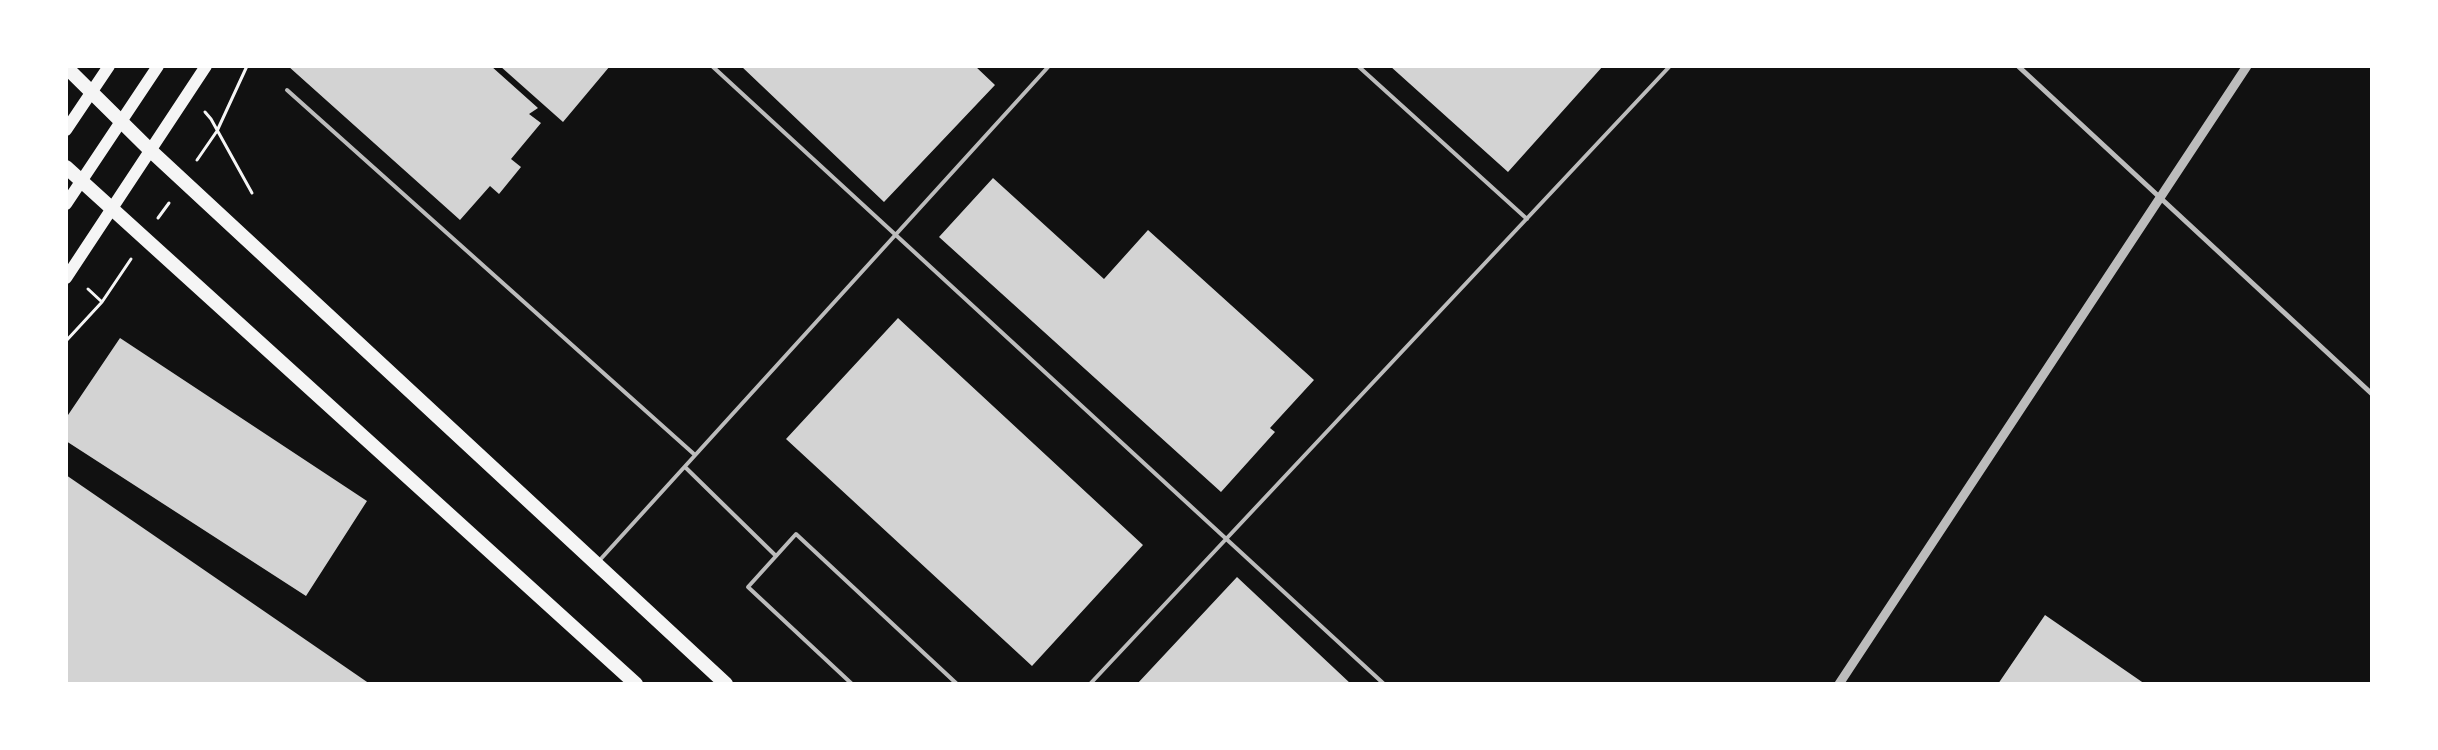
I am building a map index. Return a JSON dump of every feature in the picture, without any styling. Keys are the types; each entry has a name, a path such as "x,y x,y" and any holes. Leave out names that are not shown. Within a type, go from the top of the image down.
{"highway":[{"path":"66,67 150,150 726,684"},
{"path":"66,167 636,684"}],"main road":[{"path":"66,130 109,66"},
{"path":"66,204 158,66"},
{"path":"66,278 206,66"}],"street":[{"path":"2018,66 2372,394"},
{"path":"1840,684 2247,66"}],"lane":[{"path":"712,66 1384,684"},
{"path":"595,564 1049,66"},
{"path":"1358,66 1527,219"},
{"path":"1090,684 1670,66"},
{"path":"287,90 695,455"},
{"path":"684,467 776,556"},
{"path":"852,684 748,587 796,534 957,684"}],"path":[{"path":"195,163 217,131 248,66"},
{"path":"217,131 252,193"},
{"path":"157,221 173,196"},
{"path":"66,342 102,302 135,253"}],"building":[{"path":"288,66 491,66 538,108 529,114 541,123 511,159 521,167 499,194 490,186 460,220"},
{"path":"500,66 610,66 563,122"},
{"path":"741,66 975,66 995,85 884,202"},
{"path":"1390,66 1603,66 1508,172"},
{"path":"993,178 1104,279 1148,230 1314,380 1270,428 1275,432 1221,492 939,237"},
{"path":"898,318 1143,545 1032,666 786,439"},
{"path":"120,338 367,501 306,596 66,441 66,418"},
{"path":"66,475 370,684 66,684"},
{"path":"1237,577 1351,684 1137,684"},
{"path":"2045,615 2145,684 1998,684"}]}
